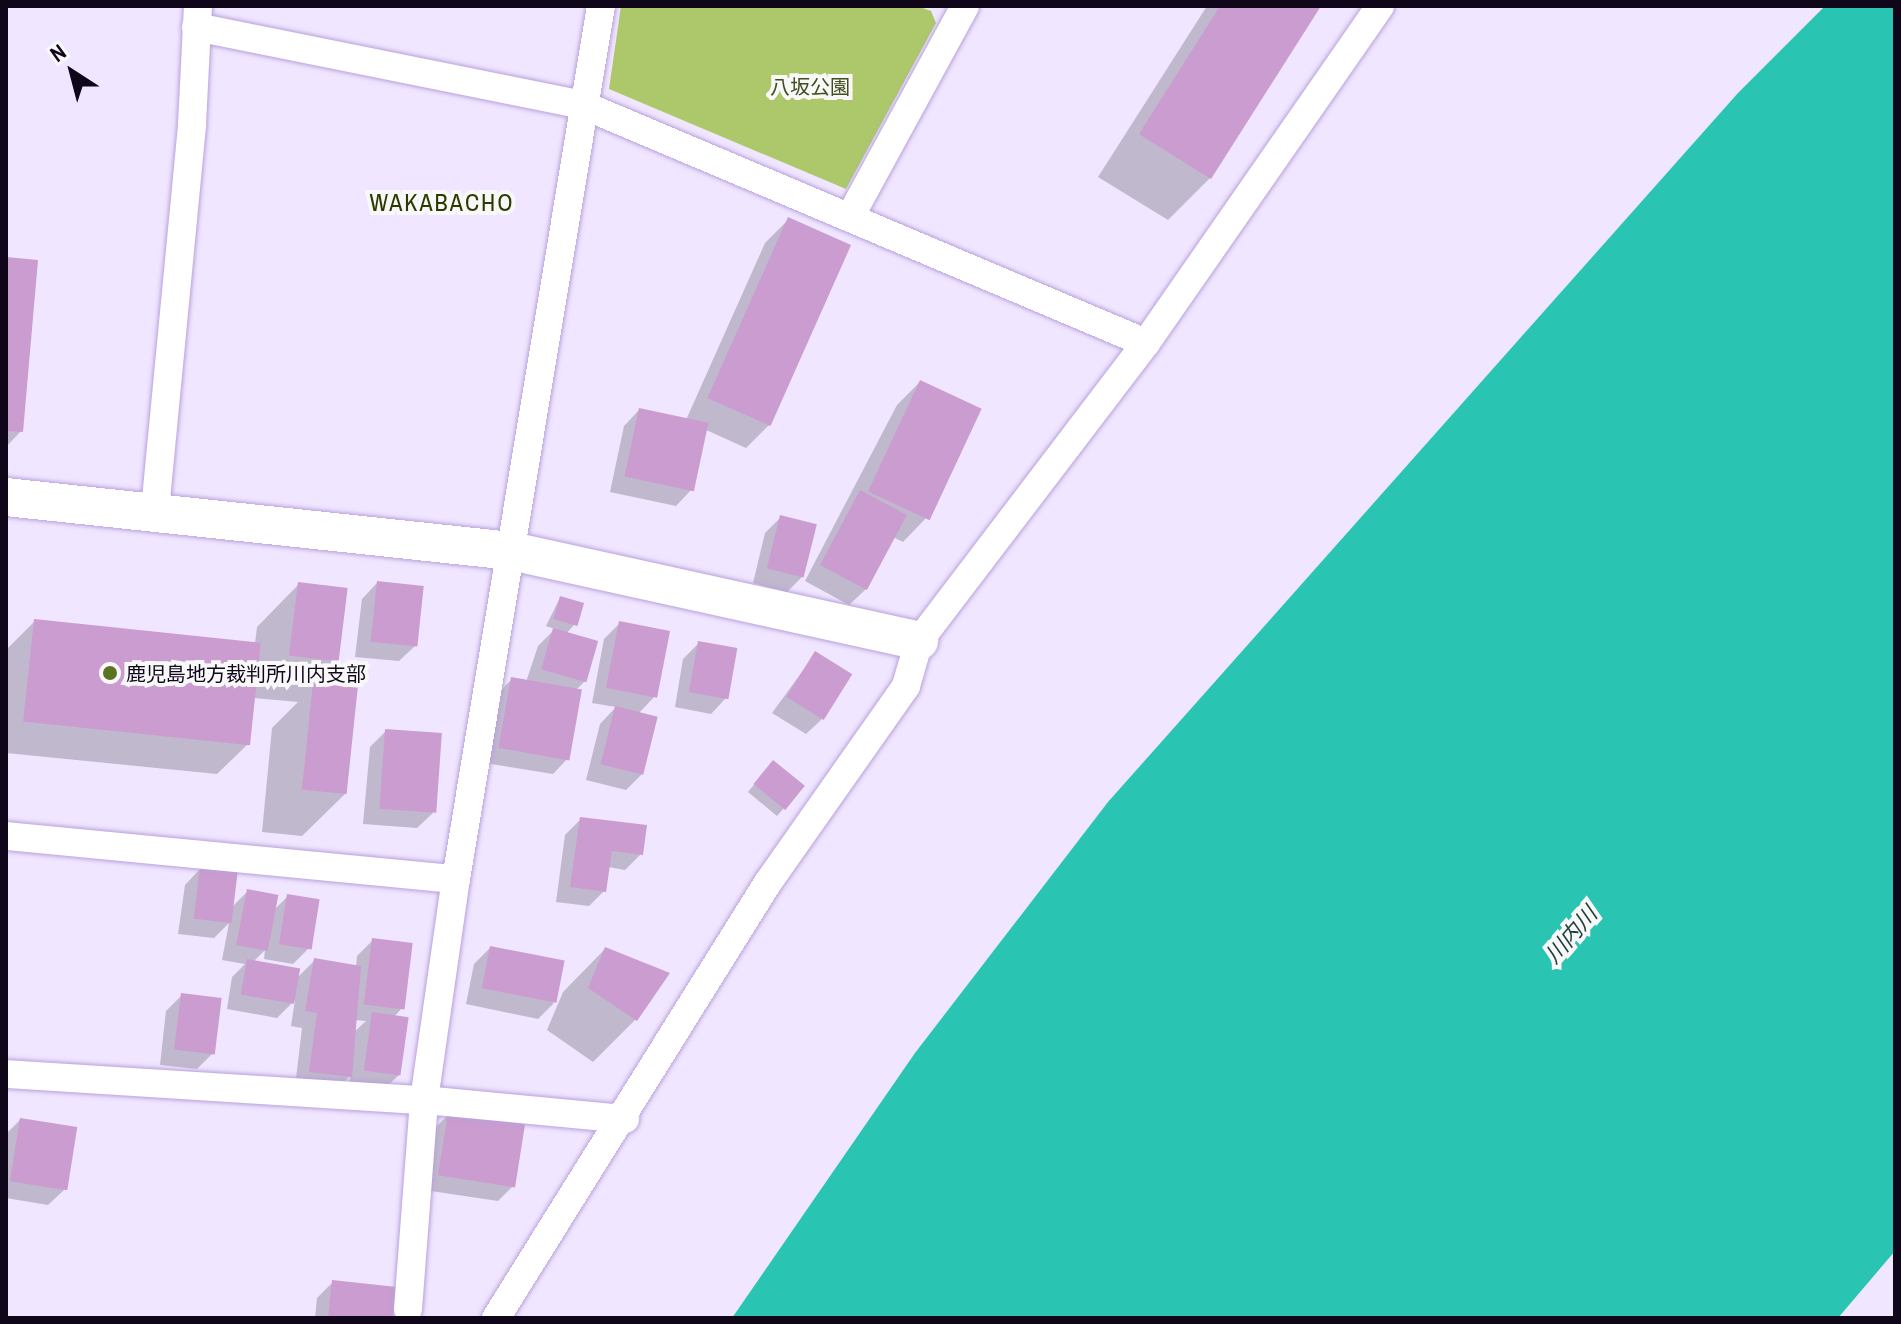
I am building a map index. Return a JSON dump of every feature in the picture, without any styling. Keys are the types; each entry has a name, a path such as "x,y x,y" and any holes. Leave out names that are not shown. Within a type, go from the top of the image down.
{"street":[{"path":"408,1309 424,1100 456,879 601,6"},
{"path":"496,1318 625,1119 767,884 906,686 919,641 1146,343 1380,6"},
{"path":"850,217 956,8"},
{"path":"155,510 192,124 197,16 583,105 1146,343"},
{"path":"6,497 155,510 511,551 919,641"},
{"path":"6,836 456,879"},
{"path":"6,1074 424,1100 625,1119"}],"green space":[{"name":"八坂公園","path":"621,6 917,6 931,11 936,23 846,189 609,89"}],"water":[{"name":"川内川","path":"1825,6 1895,6 1895,1251 1838,1318 732,1318 915,1053 1108,802 1738,93"}],"building":[{"path":"1220,6 1321,6 1211,179 1139,134"},
{"path":"788,217 851,245 771,426 707,398"},
{"path":"6,257 38,260 23,432 6,431"},
{"path":"920,380 982,409 930,520 868,491"},
{"path":"639,408 708,423 694,491 624,476"},
{"path":"860,490 907,515 867,590 820,565"},
{"path":"780,515 817,524 804,578 767,568"},
{"path":"377,581 424,586 417,647 371,642"},
{"path":"298,582 348,588 339,662 289,655"},
{"path":"560,596 584,603 577,626 553,619"},
{"path":"34,619 261,643 250,745 23,721"},
{"path":"619,621 670,631 657,698 606,688"},
{"path":"553,628 598,641 586,682 541,669"},
{"path":"698,641 737,648 728,699 689,692"},
{"path":"815,651 852,674 824,720 786,697"},
{"path":"511,677 582,690 569,760 498,748"},
{"path":"313,683 358,688 347,794 302,789"},
{"path":"615,706 658,717 643,775 600,764"},
{"path":"385,729 442,733 436,813 379,809"},
{"path":"773,760 805,786 785,810 753,784"},
{"path":"580,817 647,825 643,855 612,851 606,892 570,887"},
{"path":"200,867 238,872 231,923 194,919"},
{"path":"247,889 278,895 268,951 236,945"},
{"path":"287,894 320,899 312,950 279,944"},
{"path":"372,938 413,943 405,1009 364,1005"},
{"path":"490,946 565,961 556,1003 482,988"},
{"path":"605,947 670,973 637,1021 588,988"},
{"path":"314,958 361,966 352,1077 309,1072 317,1013 305,1011"},
{"path":"247,959 300,968 294,1004 241,994"},
{"path":"181,993 222,998 215,1055 174,1050"},
{"path":"372,1012 409,1017 400,1076 364,1070"},
{"path":"448,1112 525,1124 515,1187 438,1175"},
{"path":"20,1118 77,1127 67,1190 10,1181"},
{"path":"332,1280 397,1287 393,1318 328,1318"}],"place":[{"name":"鹿児島地方裁判所川内支部","path":"110,673"}],"district":[{"name":"WAKABACHO","path":"442,203"}]}
